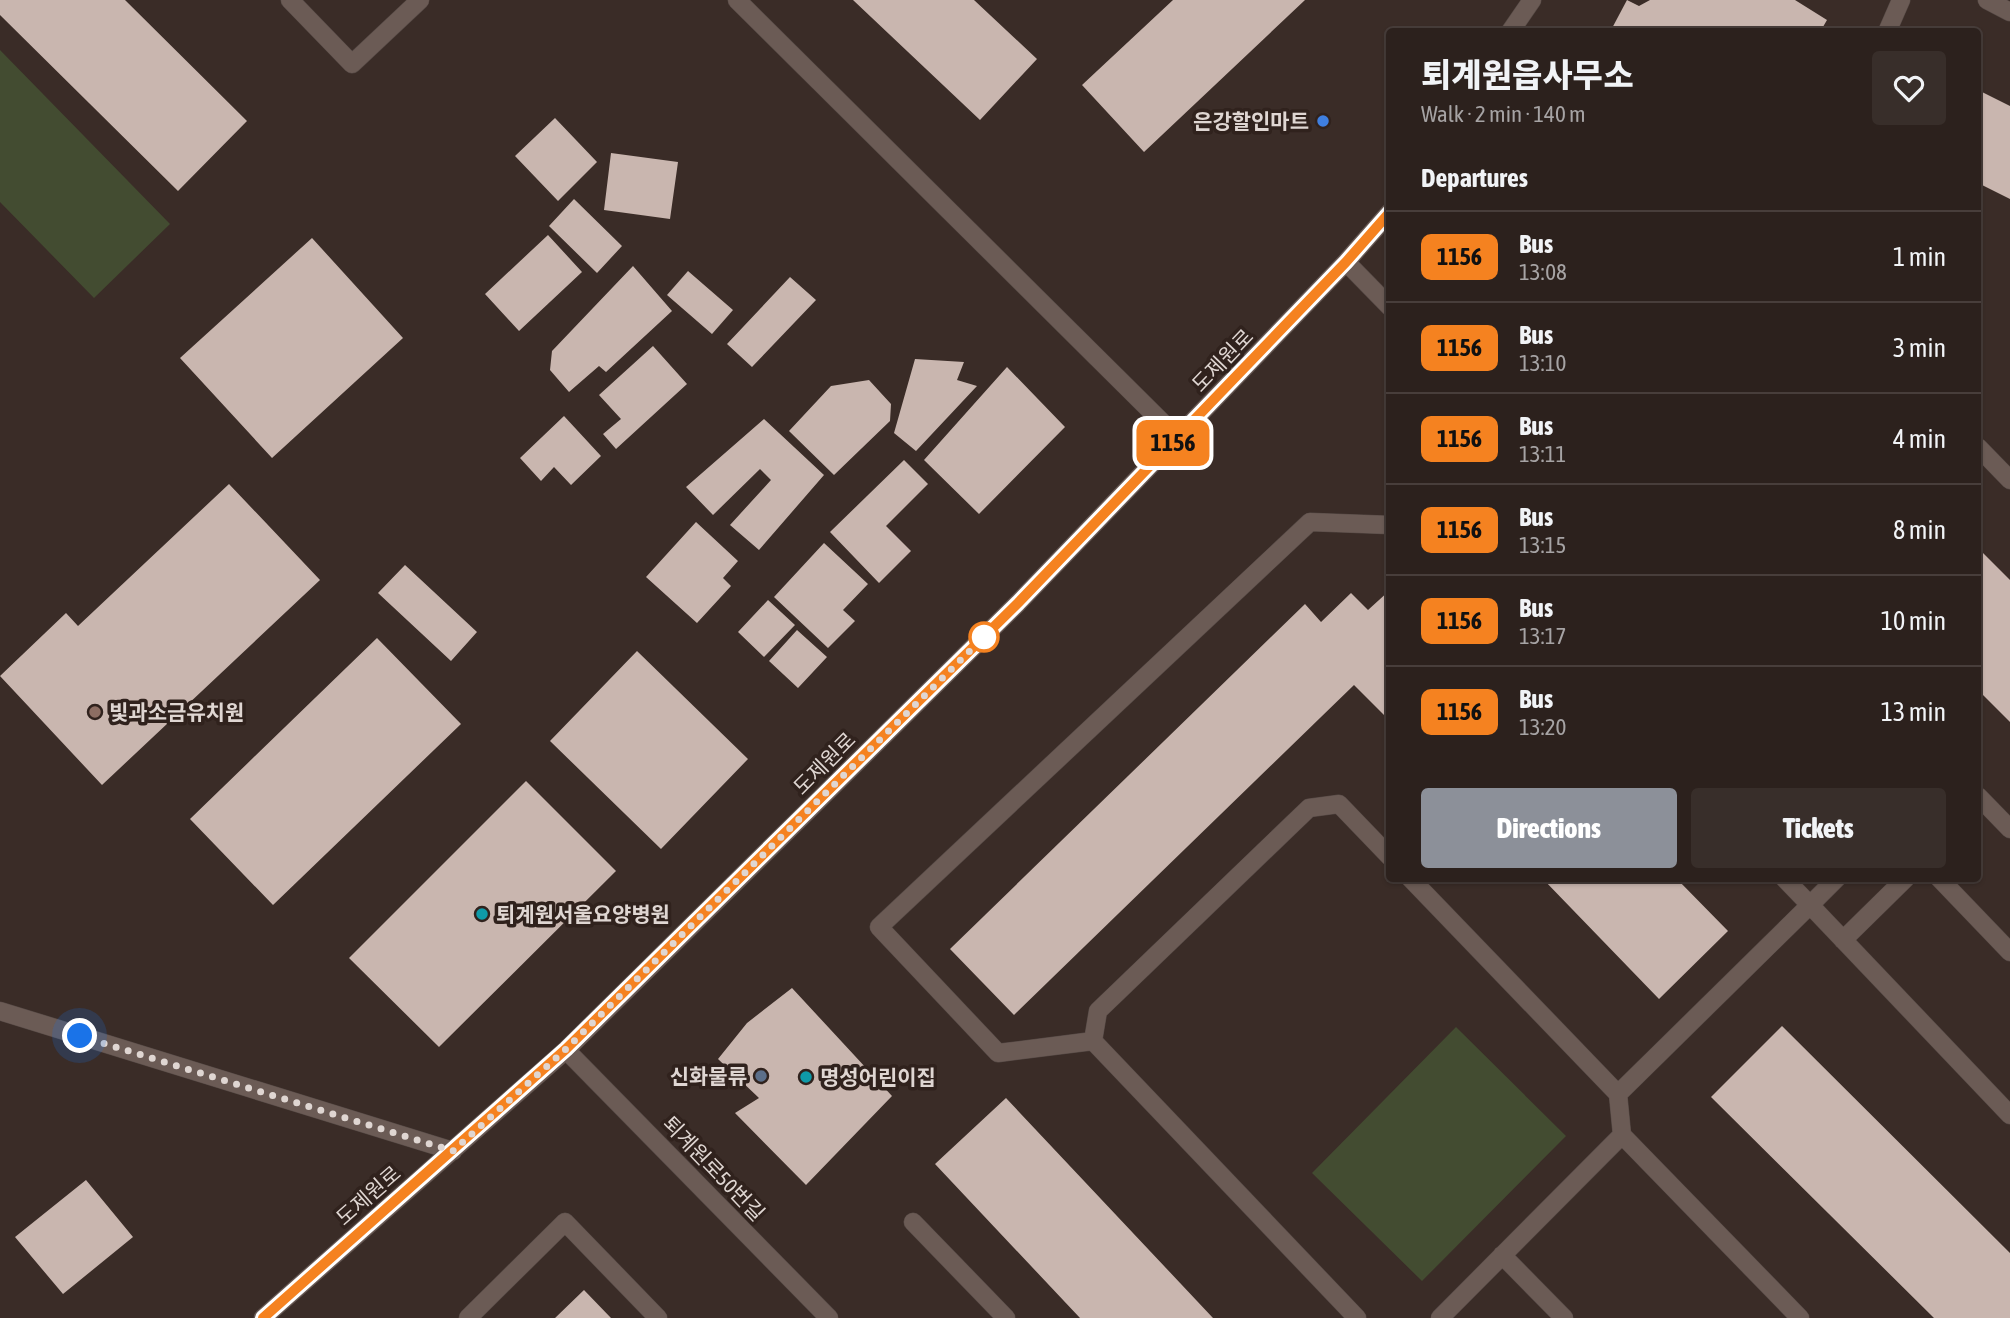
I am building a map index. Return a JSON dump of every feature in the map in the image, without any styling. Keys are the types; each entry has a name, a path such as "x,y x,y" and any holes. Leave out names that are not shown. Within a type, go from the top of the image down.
{"street":[{"path":"290,0 352,64 420,0"},
{"path":"737,0 1178,438"},
{"path":"1513,28 1532,0"},
{"path":"1889,28 1901,0"},
{"path":"1987,0 2010,12"},
{"name":"도제원로","path":"263,1318 566,1049 1018,603 1346,262 1386,217"},
{"path":"1346,262 1386,303"},
{"path":"1981,450 2010,480"},
{"path":"1093,1041 998,1053 879,928 1311,522 1386,525"},
{"path":"1981,799 2010,829"},
{"path":"1093,1041 1098,1011 1309,808 1339,804 1386,853"},
{"path":"1414,882 1618,1094 1622,1135 1800,1318"},
{"path":"1788,882 2010,1115"},
{"path":"1618,1094 1832,882"},
{"path":"1843,940 1902,882"},
{"path":"1943,882 2010,953"},
{"path":"0,1011 453,1151"},
{"path":"1093,1041 1357,1318"},
{"name":"퇴계원로50번길","path":"566,1049 829,1318"},
{"path":"1440,1318 1622,1135"},
{"path":"468,1318 565,1222 658,1318"},
{"path":"913,1222 1006,1318"},
{"path":"1502,1255 1564,1318"}],"green space":[{"path":"0,50 170,224 94,298 0,202"},
{"path":"1456,1027 1566,1136 1422,1281 1312,1173"}],"building":[{"path":"0,0 125,0 247,121 178,191 0,15"},
{"path":"853,0 974,0 1037,59 980,120"},
{"path":"1173,0 1305,0 1144,152 1082,85"},
{"path":"1627,0 1639,6 1650,0 1795,0 1827,20 1822,28 1612,28"},
{"path":"1981,92 2010,106 2010,199 1981,184"},
{"path":"555,118 597,162 558,201 515,156"},
{"path":"611,153 678,162 670,219 604,210"},
{"path":"574,199 622,246 597,273 549,226"},
{"path":"548,235 582,272 519,331 485,294"},
{"path":"312,238 403,338 272,458 180,358"},
{"path":"633,266 672,311 606,372 599,366 569,392 550,370 552,351"},
{"path":"688,271 733,310 712,334 667,295"},
{"path":"790,277 816,300 752,367 727,344"},
{"path":"653,346 687,384 616,449 603,434 621,419 599,395"},
{"path":"915,359 964,362 957,380 977,386 916,451 894,433"},
{"path":"1007,367 1065,427 979,514 924,460"},
{"path":"869,380 891,404 890,421 834,475 789,431 831,386"},
{"path":"564,416 601,456 571,485 554,467 541,481 520,458"},
{"path":"764,419 824,475 759,550 730,525 771,480 760,469 713,515 686,487"},
{"path":"904,460 928,484 886,526 911,551 879,583 830,532"},
{"path":"229,484 320,580 102,785 0,676 66,613 78,626"},
{"path":"696,522 738,561 723,578 731,586 697,623 646,577"},
{"path":"824,543 868,584 843,610 855,621 828,648 774,597"},
{"path":"1981,551 2010,580 2010,722 1981,693"},
{"path":"405,565 477,632 451,661 378,593"},
{"path":"1351,593 1368,610 1386,594 1386,717 1354,685 1014,1015 950,949 1305,604 1321,622"},
{"path":"768,600 795,625 764,657 738,632"},
{"path":"797,630 827,657 798,688 769,661"},
{"path":"377,638 461,724 273,905 190,819"},
{"path":"637,651 748,759 661,849 550,741"},
{"name":"퇴계원서울요양병원","path":"526,781 616,871 439,1047 349,958"},
{"path":"1546,882 1680,882 1728,931 1659,999"},
{"name":"명성어린이집","path":"792,988 892,1096 806,1185 735,1113 759,1098 718,1059 747,1023"},
{"path":"1782,1026 2010,1253 2010,1318 1934,1318 1711,1097"},
{"path":"1006,1098 1213,1318 1080,1318 935,1164"},
{"path":"86,1180 133,1237 63,1294 15,1237"},
{"path":"584,1290 611,1318 555,1318"}],"bus line":[{"name":"1156","path":"263,1318 566,1049 1018,603 1346,262 1386,217"}],"place":[{"name":"은강할인마트","path":"1323,121"},
{"name":"빛과소금유치원","path":"95,712"},
{"name":"퇴계원서울요양병원","path":"482,914"},
{"name":"신화물류","path":"761,1076"},
{"name":"명성어린이집","path":"806,1077"}],"route":[{"path":"80,1036 453,1151 566,1049 984,637"}]}
